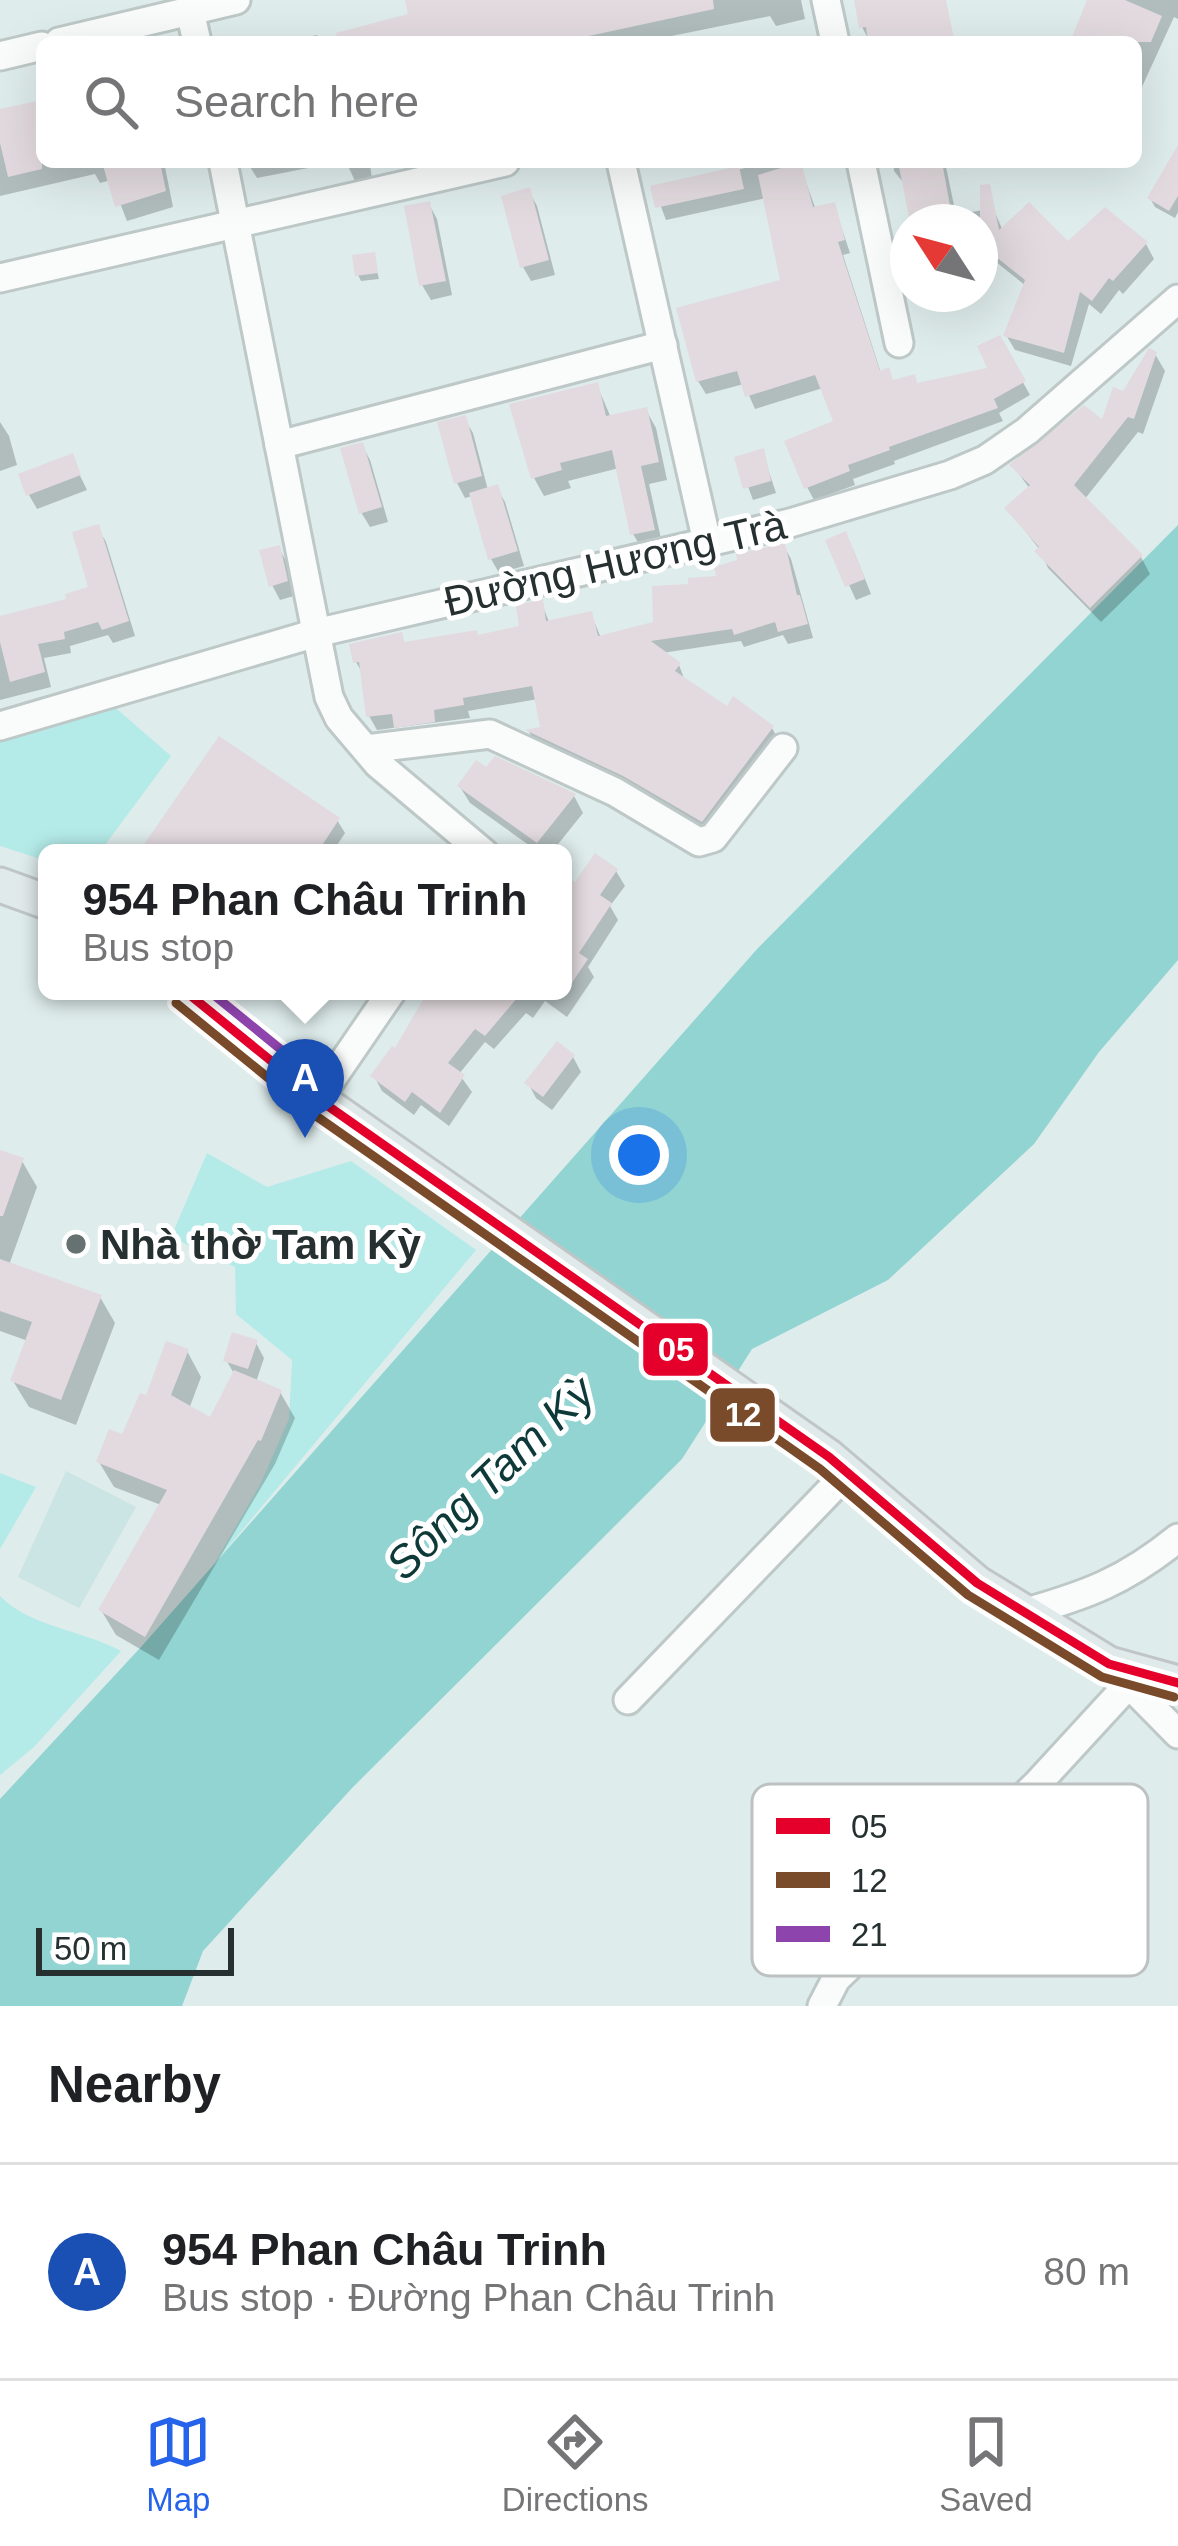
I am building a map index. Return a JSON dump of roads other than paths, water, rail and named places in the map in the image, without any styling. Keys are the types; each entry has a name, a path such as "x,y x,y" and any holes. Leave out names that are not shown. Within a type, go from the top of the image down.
{"main road":[{"path":"1,889 38,899"},
{"path":"196,1000 318,1100 838,1465 977,1583 1119,1674 1178,1683"}],"street":[{"path":"84,36 236,0"},
{"path":"826,0 834,36"},
{"path":"190,11 196,36"},
{"path":"0,56 36,47"},
{"path":"224,168 329,697 339,718 366,749 473,844"},
{"path":"0,278 479,168"},
{"path":"623,168 707,542"},
{"path":"862,168 899,343"},
{"name":"Đường Hương Trà","path":"0,726 316,632 892,495 985,460 1028,431 1178,299"},
{"path":"279,446 663,346"},
{"path":"366,749 490,734 615,792 699,842 713,838 783,748"},
{"path":"318,1100 386,1000"},
{"path":"628,1700 838,1465"},
{"path":"1023,1613 1092,1594 1178,1538"},
{"path":"1037,1784 1119,1674 1178,1734"},
{"path":"822,2006 839,1976"}],"water":[{"name":"Sông Tam Kỳ","path":"1178,525 1178,960 1099,1052 1034,1144 888,1280 752,1349 682,1459 353,1787 203,1951 182,2006 0,2006 0,1799 141,1647 758,948"}],"place":[{"name":"954 Phan Châu Trinh","path":"305,1138"},
{"name":"Nhà thờ Tam Kỳ","path":"76,1244"}]}
